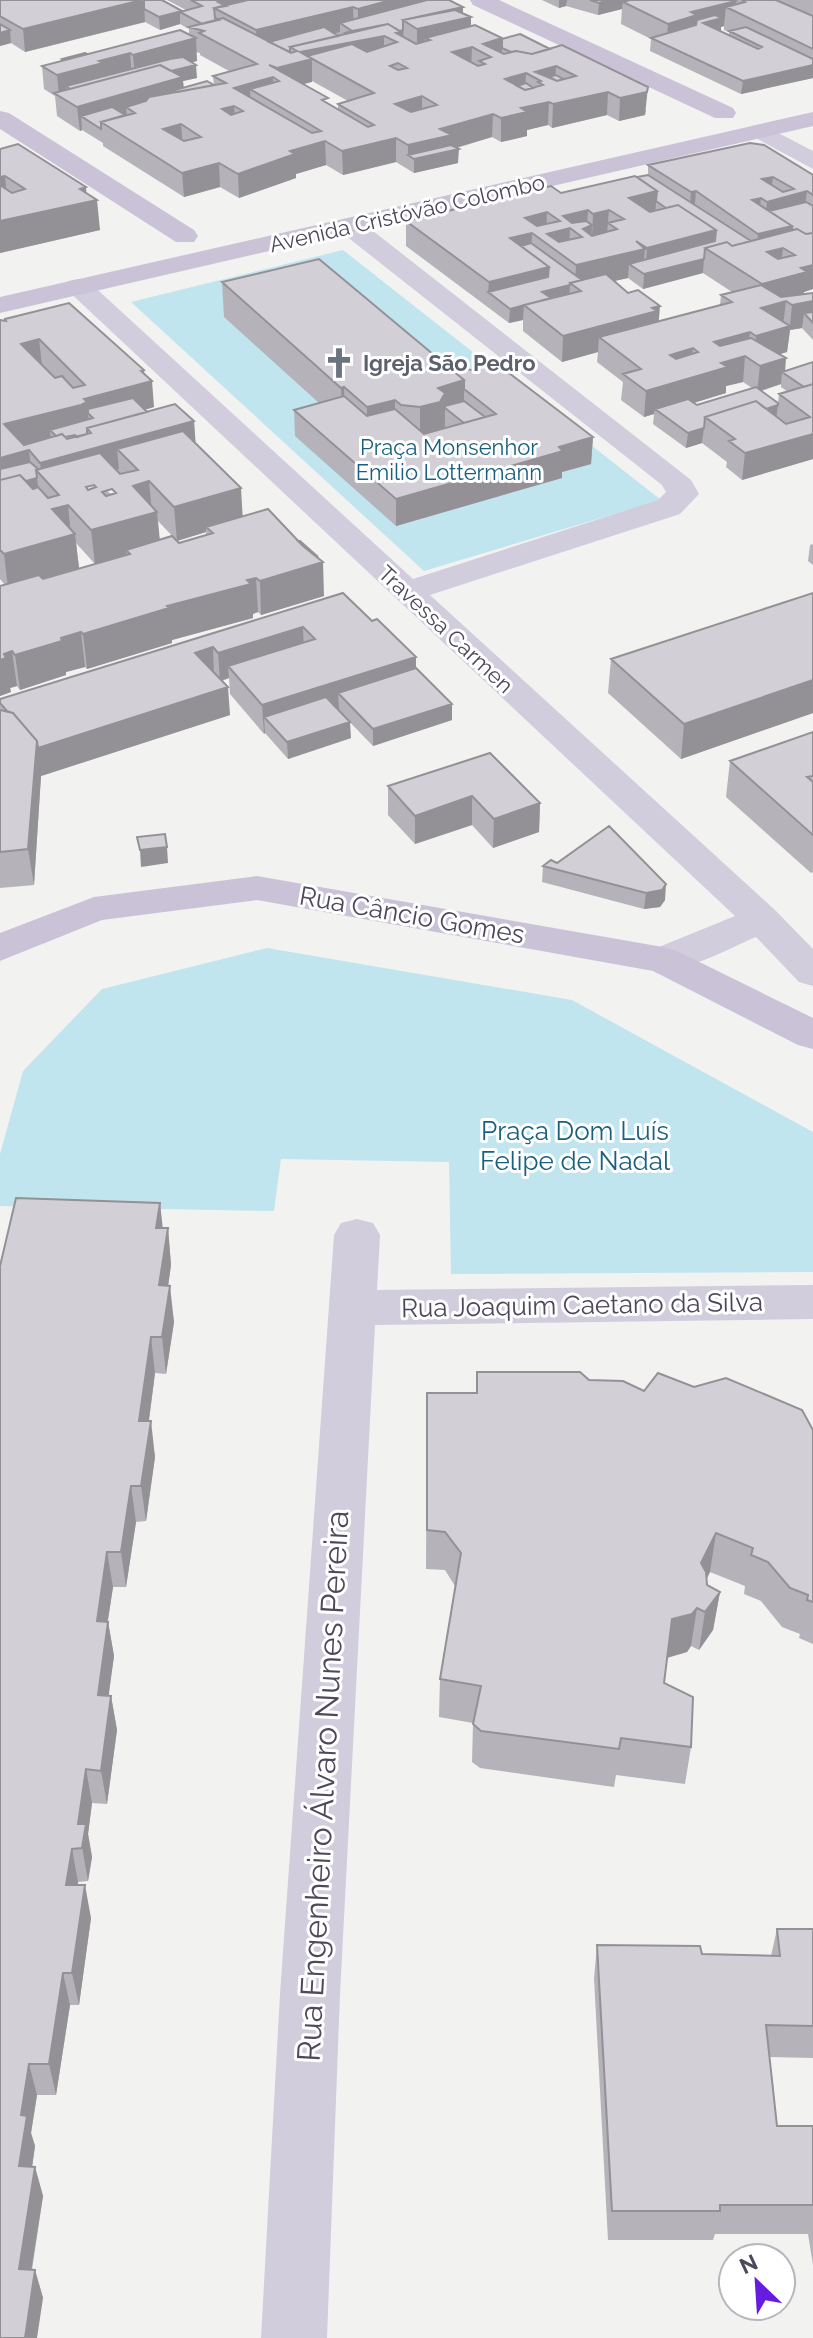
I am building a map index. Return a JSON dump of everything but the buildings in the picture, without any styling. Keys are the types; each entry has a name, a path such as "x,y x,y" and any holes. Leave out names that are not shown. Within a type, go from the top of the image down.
{"main road":[{"path":"481,0 724,113"},
{"name":"Avenida Cristóvão Colombo","path":"678,123 724,113 757,118 813,119"},
{"path":"0,118 185,236"},
{"name":"Avenida Cristóvão Colombo","path":"0,305 350,226 757,118"},
{"path":"154,243 216,229"},
{"name":"Rua Câncio Gomes","path":"0,948 94,909 257,888 663,960 813,1035"}],"street":[{"path":"757,118 813,161"},
{"path":"350,226 675,480 683,494 669,507 405,592"},
{"name":"Travessa Carmen","path":"78,287 762,920 813,973"},
{"path":"663,960 762,920"},
{"name":"Rua Engenheiro Álvaro Nunes Pereira","path":"294,2338 310,1994 357,1235"},
{"name":"Rua Joaquim Caetano da Silva","path":"352,1308 813,1302"}],"green space":[{"name":"Praça Monsenhor Emilio Lottermann","path":"343,250 661,500 424,571 131,302"},
{"name":"Praça Dom Luís Felipe de Nadal","path":"267,948 572,1000 813,1132 813,1272 451,1274 449,1162 281,1159 274,1211 0,1206 0,1154 23,1071 102,989"}],"place":[{"name":"Igreja São Pedro","path":"339,363"}]}
